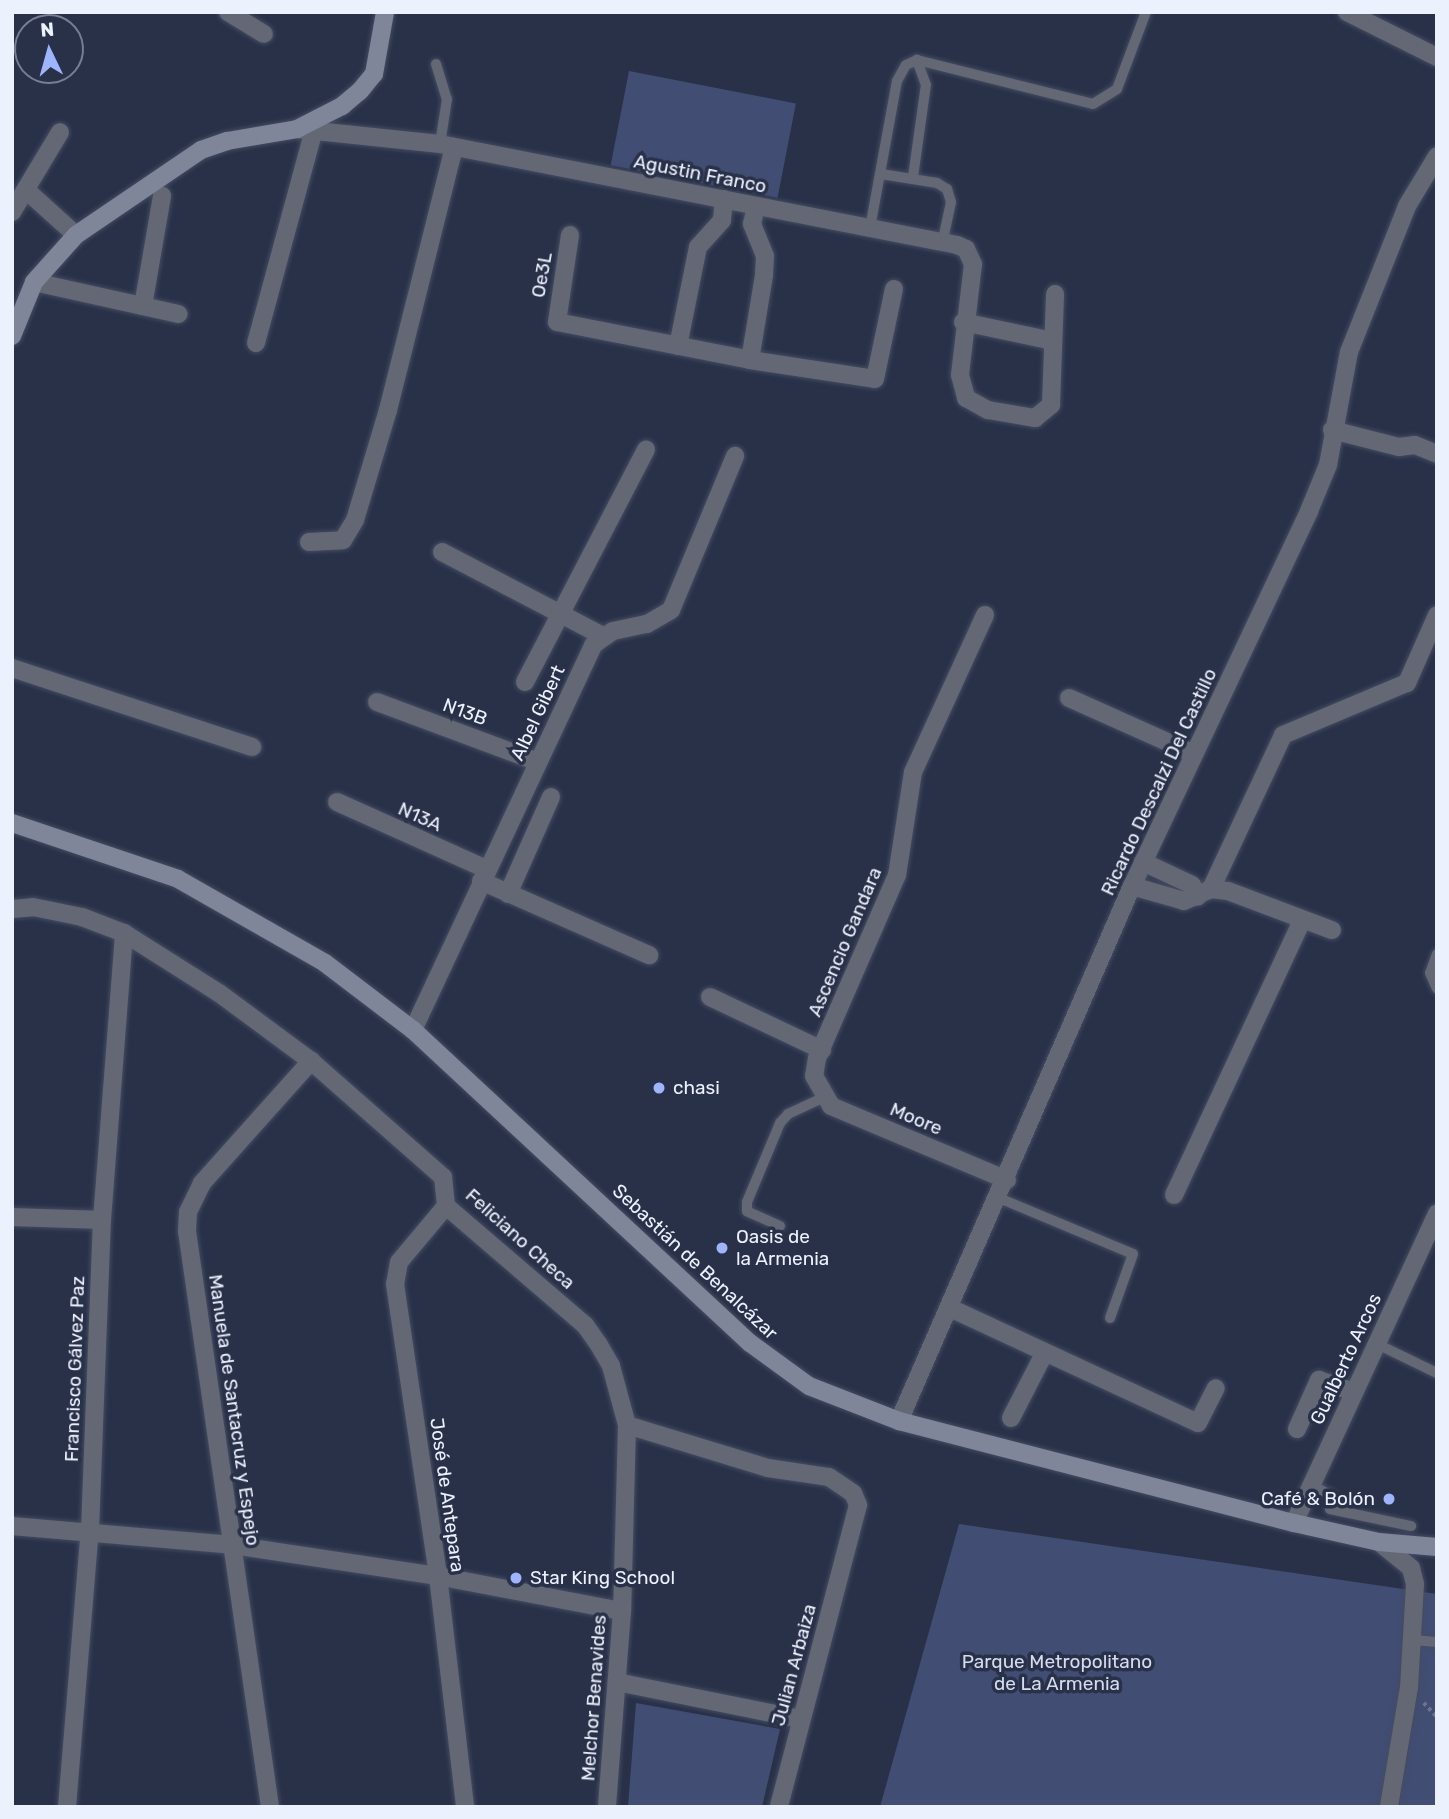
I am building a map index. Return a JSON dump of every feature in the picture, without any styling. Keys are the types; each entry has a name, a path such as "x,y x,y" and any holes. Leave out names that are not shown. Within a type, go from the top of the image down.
{"main road":[{"path":"12,336 34,282 76,234 201,150 227,141 306,129 342,106 374,74 385,12"},
{"name":"Sebastián de Benalcázar","path":"12,823 178,879 325,963 413,1030 778,1367 853,1406 900,1421 1294,1524 1379,1542 1437,1548"}],"street":[{"path":"228,12 264,34"},
{"path":"1347,12 1437,57"},
{"path":"256,343 306,129"},
{"name":"Agustin Franco","path":"306,129 447,146 943,241 966,249 973,264 963,323 960,375 966,398 988,410 1035,418 1051,405 1053,341"},
{"path":"12,212 60,132"},
{"path":"309,542 343,540 355,520 388,410 447,146"},
{"name":"Ricardo Descalzi Del Castillo","path":"900,1421 1007,1180 1132,886 1309,512 1328,465 1332,430 1349,352 1407,206 1434,167"},
{"path":"26,190 76,234"},
{"path":"143,306 162,196"},
{"path":"724,199 722,220 698,247 678,346 875,379 894,289"},
{"path":"750,360 765,256 752,224 756,206"},
{"name":"Oe3L","path":"570,235 557,321 678,346"},
{"path":"34,282 178,314"},
{"path":"963,323 1053,341 1055,294"},
{"path":"1332,430 1399,447 1415,445 1437,454"},
{"path":"525,682 646,450"},
{"path":"442,552 603,636 662,618 671,610 735,456"},
{"name":"Ascencio Gandara","path":"820,1093 814,1067 897,876 913,772 985,615"},
{"path":"1204,893 1283,736 1407,683 1437,615"},
{"name":"Albel Gibert","path":"413,1030 593,645 603,636"},
{"path":"12,668 252,747"},
{"path":"1069,698 1194,754"},
{"name":"N13B","path":"377,702 538,762"},
{"path":"508,894 551,797"},
{"name":"N13A","path":"337,802 484,875 508,894 649,955"},
{"path":"1143,862 1204,893"},
{"path":"1132,886 1184,901 1204,893 1228,891 1332,930"},
{"name":"Feliciano Checa","path":"12,909 33,907 82,917 124,933 219,993 311,1061 443,1177 446,1206 585,1325 611,1366 627,1425"},
{"path":"1174,1195 1302,920"},
{"name":"Francisco Gálvez Paz","path":"67,1807 90,1530 102,1220 124,933"},
{"path":"710,997 822,1050"},
{"name":"Manuela de Santacruz y Espejo","path":"270,1807 187,1231 188,1212 202,1183 311,1061"},
{"name":"Moore","path":"820,1093 831,1106 1007,1180"},
{"name":"José de Antepara","path":"446,1206 396,1272 438,1576 465,1807"},
{"path":"12,1217 102,1220"},
{"name":"Gualberto Arcos","path":"1294,1524 1435,1222"},
{"path":"950,1308 1198,1423 1216,1388"},
{"path":"1011,1418 1045,1352"},
{"path":"1297,1429 1319,1380 1354,1392"},
{"name":"Julian Arbaiza","path":"627,1425 768,1468 842,1483 858,1504 800,1718 779,1807"},
{"name":"Melchor Benavides","path":"607,1807 622,1611 627,1425"},
{"path":"12,1526 90,1530 232,1545 438,1576 622,1611"},
{"path":"1379,1542 1411,1569 1415,1584 1413,1640 1389,1807"},
{"path":"617,1682 800,1718"}],"lane":[{"path":"870,228 897,81 906,65 917,61 1093,104 1117,89 1146,12"},
{"path":"913,177 926,85 917,61"},
{"path":"436,64 447,99 447,146"},
{"path":"881,174 913,177 937,183 951,194 943,241"},
{"path":"1437,954 1430,973 1437,989"},
{"path":"780,1226 747,1211 747,1202 780,1123 788,1114 820,1093"},
{"path":"999,1198 1133,1254 1110,1318"},
{"path":"1377,1344 1437,1373"},
{"path":"1311,1485 1332,1496 1330,1509 1411,1526"},
{"path":"1413,1640 1437,1642"}],"green space":[{"path":"629,71 796,103 778,198 611,165"},
{"name":"Parque Metropolitano de La Armenia","path":"959,1524 1437,1594 1437,1807 880,1807"},
{"path":"636,1703 780,1729 762,1807 628,1807"}],"place":[{"name":"chasi","path":"659,1088"},
{"name":"Oasis de la Armenia","path":"722,1248"},
{"name":"Café & Bolón","path":"1389,1499"},
{"name":"Star King School","path":"516,1578"}]}
